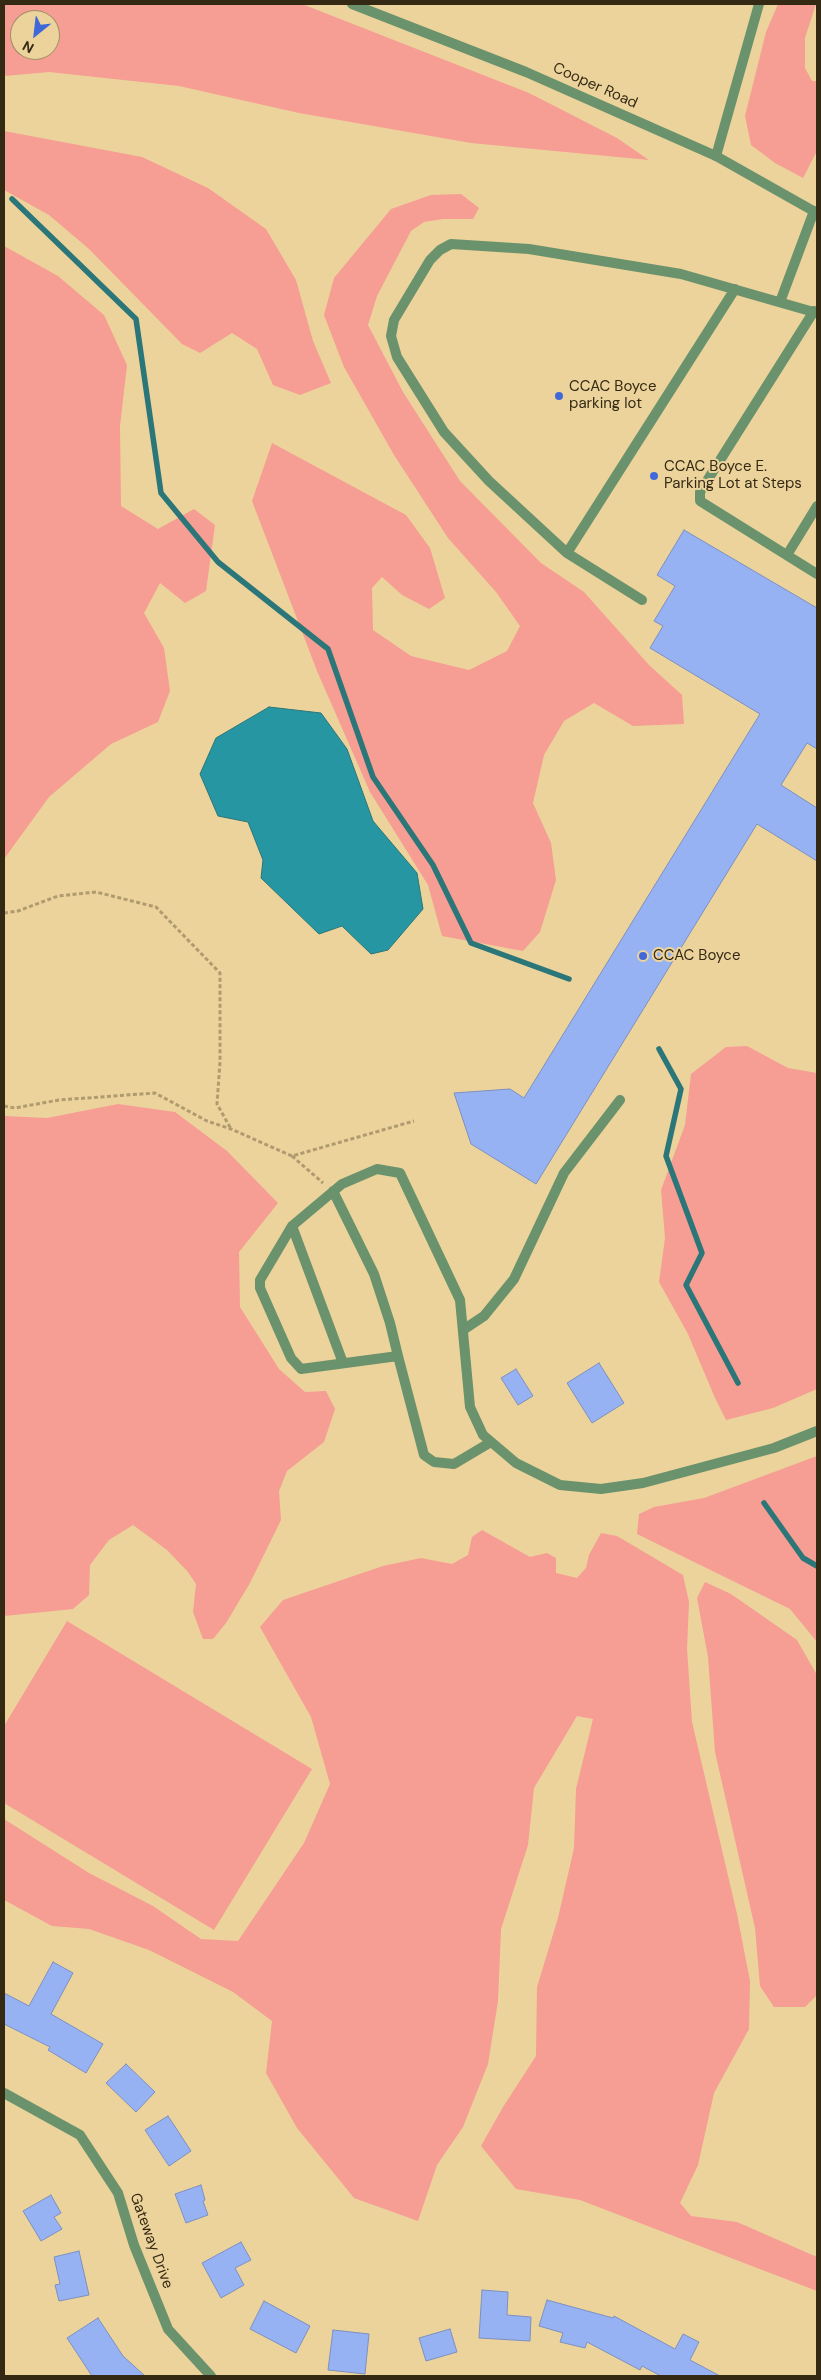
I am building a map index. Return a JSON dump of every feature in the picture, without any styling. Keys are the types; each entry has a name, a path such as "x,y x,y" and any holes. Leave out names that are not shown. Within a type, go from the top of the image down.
{"street":[{"name":"Cooper Road","path":"352,4 526,72 716,156 815,212"},
{"path":"716,156 759,4"},
{"path":"780,302 815,212"},
{"path":"642,600 567,553 489,481 444,432 397,357 391,336 394,320 430,260 440,250 451,244 529,249 681,274 816,312 700,492 700,501 817,574"},
{"path":"567,553 736,289"},
{"path":"787,555 817,506"},
{"path":"463,1330 484,1316 514,1278 564,1173 620,1100"},
{"path":"398,1356 301,1369 291,1358 260,1288 260,1280 292,1226 342,1184 377,1169 400,1173 460,1300 470,1407 483,1435 516,1463 560,1486 601,1489 643,1483 755,1453 817,1431"},
{"path":"333,1191 374,1274 390,1323 424,1455 434,1462 454,1464 491,1442"},
{"path":"292,1226 344,1363"},
{"name":"Gateway Drive","path":"4,2093 80,2135 118,2193 134,2245 168,2329 211,2376"}],"path":[{"path":"4,913 18,912 58,896 96,892 156,907 220,973 220,1062 217,1104 232,1129"},
{"path":"4,1106 15,1108 59,1100 155,1092 207,1121 232,1129 292,1156 333,1191"},
{"path":"292,1156 414,1121"}],"shaded area":[{"path":"4,4 302,4 529,93 617,138 649,160 471,143 299,113 179,86 49,72 4,76"},
{"path":"778,4 816,4 805,38 805,68 812,81 817,81 817,151 803,178 775,163 751,145 745,116 766,32"},
{"path":"4,131 142,157 208,188 266,229 296,280 313,341 331,383 300,395 273,385 257,349 232,333 200,353 182,344 89,249 49,215 4,190"},
{"path":"461,194 479,208 473,219 443,219 424,222 411,231 377,296 368,325 403,392 460,481 541,563 584,592 649,665 682,695 684,724 633,726 594,703 564,721 544,755 533,803 551,843 556,880 540,932 523,951 442,936 428,885 370,792 317,671 252,501 272,443 406,515 430,548 445,598 429,609 402,595 382,577 372,588 373,630 411,656 469,670 507,651 520,626 496,592 448,538 394,455 344,367 324,315 334,278 391,209 431,195"},
{"path":"4,246 58,276 104,315 127,365 120,426 121,506 158,529 194,509 215,525 206,591 185,603 160,583 144,613 164,648 170,691 158,722 111,744 49,797 4,859"},
{"path":"747,1046 788,1068 817,1073 817,1389 773,1408 726,1420 688,1334 659,1282 665,1238 661,1190 685,1125 691,1074 726,1047"},
{"path":"118,1104 175,1112 227,1151 278,1203 239,1252 240,1307 279,1369 305,1392 326,1391 335,1409 324,1442 287,1471 279,1491 281,1520 250,1583 226,1623 213,1639 203,1639 193,1612 196,1584 188,1572 167,1550 133,1525 109,1540 90,1565 89,1595 73,1609 4,1616 4,1116 47,1118"},
{"path":"817,1456 817,1642 790,1609 637,1534 639,1514 654,1507 704,1498"},
{"path":"482,1530 530,1557 547,1553 556,1558 556,1573 577,1578 586,1568 589,1555 601,1533 617,1536 683,1575 689,1602 687,1649 692,1722 737,1914 750,1981 749,2029 714,2093 698,2165 680,2203 691,2216 737,2222 817,2257 817,2291 580,2200 516,2189 481,2146 503,2107 536,2056 537,1987 558,1918 574,1848 576,1789 593,1719 577,1716 534,1788 528,1845 501,1929 498,2001 488,2064 463,2127 437,2165 418,2221 354,2198 297,2128 266,2073 272,2021 233,1992 149,1950 89,1929 52,1926 4,1900 4,1819 89,1873 153,1906 201,1939 238,1941 304,1843 330,1784 311,1717 260,1627 283,1600 383,1566 421,1558 452,1564 468,1555 472,1537"},
{"path":"705,1582 731,1594 797,1640 817,1675 817,1995 805,2007 774,2007 760,1986 755,1928 715,1752 708,1657 697,1598"},
{"path":"67,1621 312,1769 214,1930 4,1803 4,1726"}],"water":[{"path":"269,707 321,713 347,749 373,821 417,873 423,909 388,950 371,954 342,926 319,934 261,878 263,860 248,822 218,816 200,774 216,738"}],"building":[{"path":"684,530 817,608 817,749 807,743 781,785 817,808 817,861 757,824 536,1184 471,1144 454,1093 510,1089 524,1098 760,714 650,648 663,626 654,621 675,586 657,575"},
{"path":"599,1363 624,1403 592,1423 567,1383"},
{"path":"516,1369 533,1396 518,1405 501,1378"},
{"path":"53,1962 73,1973 51,2014 103,2044 86,2073 48,2050 50,2047 4,2024 4,1993 29,2006"},
{"path":"126,2064 155,2092 136,2112 106,2083"},
{"path":"168,2116 191,2151 169,2166 145,2130"},
{"path":"201,2185 205,2200 203,2201 208,2215 186,2223 175,2194"},
{"path":"51,2195 61,2213 54,2217 62,2229 41,2241 23,2211"},
{"path":"241,2242 251,2260 235,2268 244,2285 221,2298 202,2263"},
{"path":"79,2251 89,2295 59,2301 55,2285 60,2284 54,2257"},
{"path":"482,2290 508,2292 507,2315 531,2317 530,2341 479,2338"},
{"path":"547,2300 613,2318 614,2316 675,2349 683,2334 699,2342 690,2360 720,2376 661,2376 642,2366 640,2370 587,2342 585,2348 560,2342 563,2333 539,2326"},
{"path":"264,2301 310,2326 296,2353 250,2329"},
{"path":"98,2318 123,2356 145,2376 92,2376 67,2338"},
{"path":"450,2329 457,2352 426,2361 419,2338"},
{"path":"333,2330 369,2334 365,2374 328,2370"}],"waterway":[{"path":"12,199 136,319 161,493 218,562 328,649 373,777 433,865 471,943 569,979"},
{"path":"659,1049 681,1089 666,1156 702,1253 686,1285 738,1383"},
{"path":"764,1503 803,1558 817,1566"}],"place":[{"name":"CCAC Boyce parking lot","path":"559,396"},
{"name":"CCAC Boyce E. Parking Lot at Steps","path":"654,476"},
{"name":"CCAC Boyce","path":"643,956"}]}
